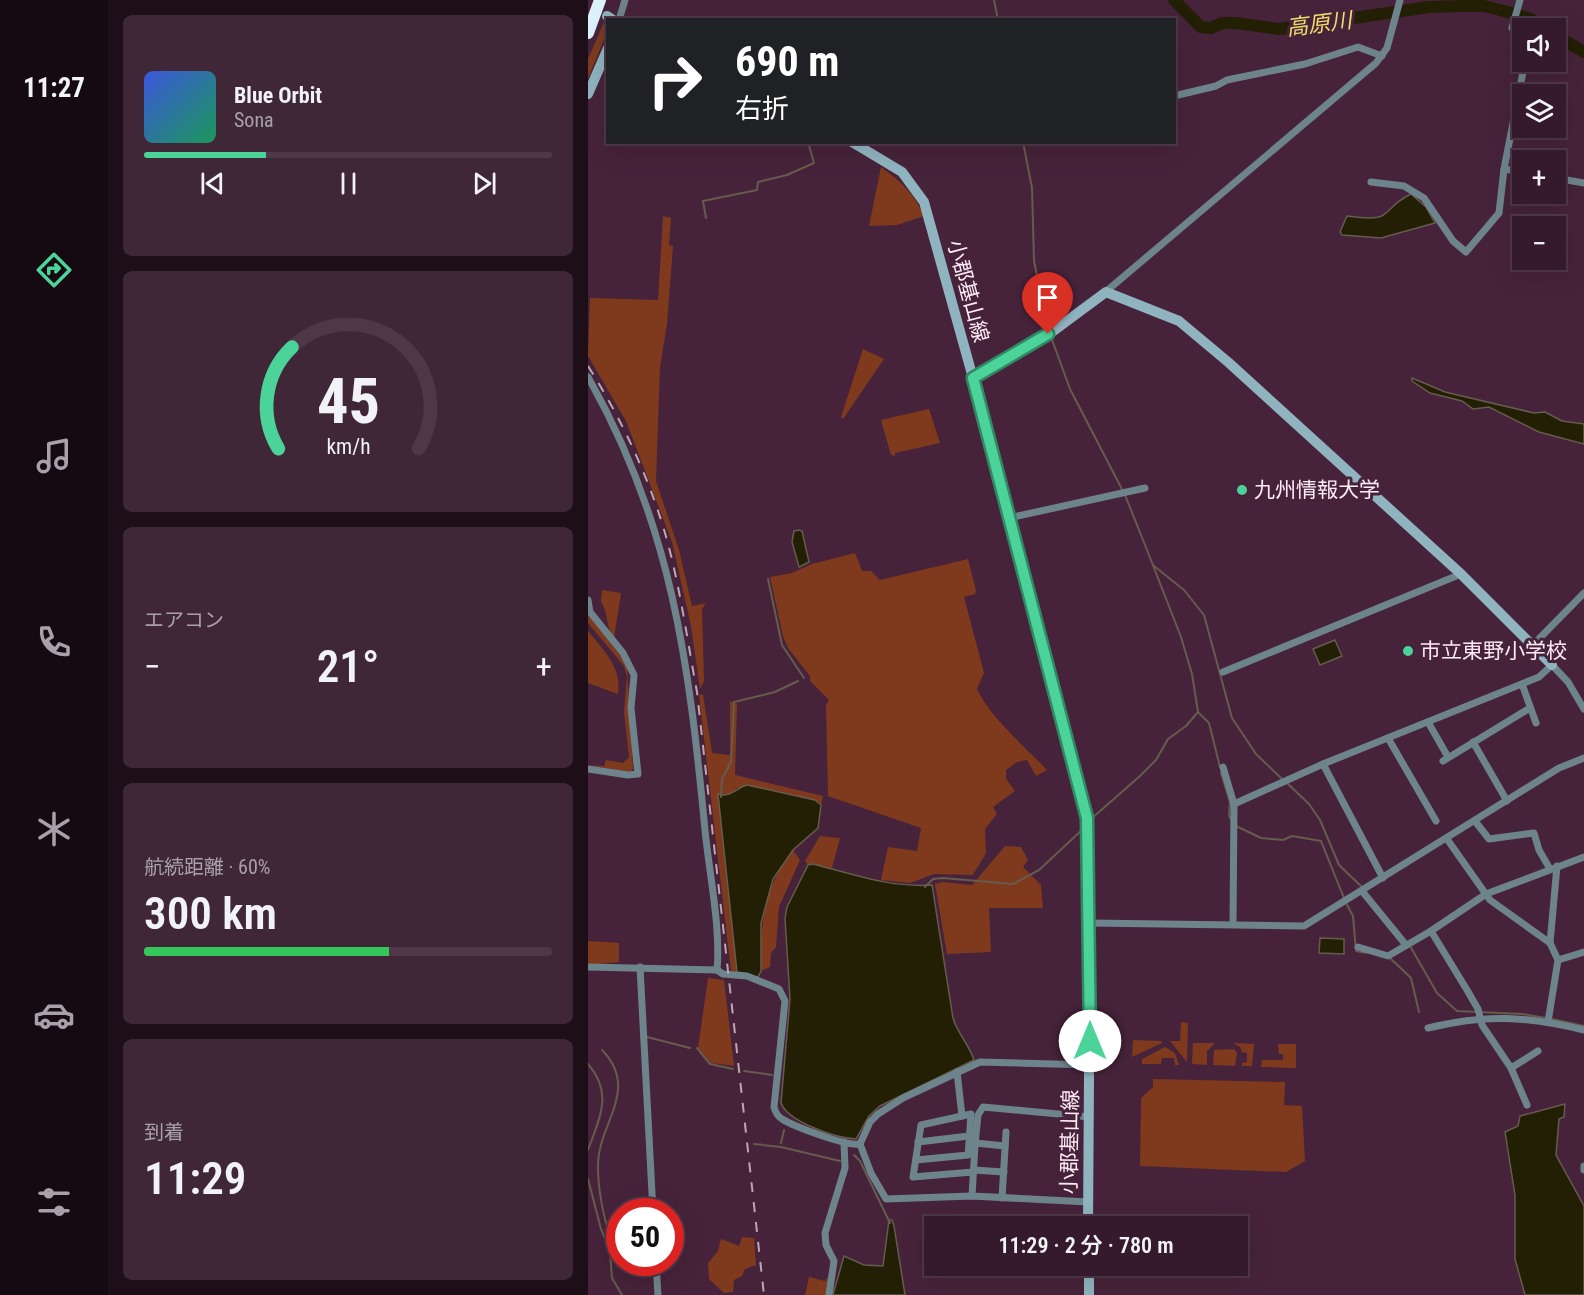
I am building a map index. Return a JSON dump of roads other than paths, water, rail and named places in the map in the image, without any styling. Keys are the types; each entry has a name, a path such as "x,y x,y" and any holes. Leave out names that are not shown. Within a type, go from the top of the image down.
{"highway":[{"path":"588,33 600,0"}],"main road":[{"path":"588,94 606,53"},
{"name":"小郡基山線","path":"855,144 902,172 921,196 973,378 1087,824 1090,923 1088,1216"},
{"path":"973,378 1050,333 1106,292 1179,321 1228,362 1461,574 1552,665"},
{"path":"1089,1276 1089,1295"}],"street":[{"path":"620,18 625,0"},
{"path":"1515,18 1520,0"},
{"path":"1094,302 1215,196 1349,87 1382,56 1400,1"},
{"path":"1176,96 1216,86 1227,80 1314,61 1358,47 1382,56"},
{"path":"1371,182 1404,186 1424,198 1449,236 1466,252 1499,213 1504,169 1523,72"},
{"path":"1504,169 1512,170"},
{"path":"1566,180 1584,183"},
{"path":"588,377 614,423 640,482 663,556 680,628 696,738 717,970"},
{"path":"1009,518 1145,488"},
{"path":"1223,672 1461,574"},
{"path":"1533,645 1584,593"},
{"path":"588,600 590,612 623,653 634,675 631,708 638,774 636,776 588,769"},
{"path":"1233,804 1323,764 1539,677 1552,665 1569,682 1584,709"},
{"path":"1522,684 1536,723"},
{"path":"1428,722 1446,759 1530,708"},
{"path":"1388,738 1436,821"},
{"path":"1473,742 1507,801"},
{"path":"1090,923 1304,926 1560,768 1584,758"},
{"path":"1323,764 1383,878"},
{"path":"1223,767 1233,804 1233,924"},
{"path":"1475,822 1489,839 1534,832 1539,850 1554,868 1550,943"},
{"path":"1447,839 1486,894 1550,943 1558,960 1548,1022"},
{"path":"1358,947 1388,956 1486,894 1584,856"},
{"path":"1362,891 1406,945"},
{"path":"1431,930 1478,1009 1479,1017 1511,1068 1527,1105"},
{"path":"1558,960 1584,952"},
{"path":"588,967 717,970 723,974 747,976 772,985 783,994 776,1113 782,1119 844,1142 860,1144"},
{"path":"640,967 652,1198"},
{"path":"1428,1028 1479,1017 1522,1018 1584,1030"},
{"path":"1511,1068 1538,1051"},
{"path":"1088,1202 972,1196 886,1199 871,1173 860,1144 870,1122 878,1114 957,1072 981,1062 1090,1065"},
{"path":"957,1072 962,1116"},
{"path":"916,1160 968,1155 978,1115 983,1107 1090,1117"},
{"path":"972,1196 973,1171 971,1114 921,1125 913,1178 973,1171 1004,1172"},
{"path":"1002,1198 1006,1132"},
{"path":"829,1295 834,1261 826,1245 825,1233 845,1168 844,1142"},
{"path":"918,1142 972,1142 1005,1146"},
{"path":"657,1276 658,1295"}],"waterway":[{"path":"994,0 998,18"},
{"name":"高原川","path":"1174,0 1201,27 1211,28 1222,23 1236,23 1279,29 1429,7 1484,6 1528,18"},
{"name":"高原川","path":"1566,42 1584,52"},
{"path":"706,218 703,201 757,190 758,182 787,175 814,163 809,144"},
{"path":"1023,144 1032,188 1034,261 1048,329"},
{"path":"1051,337 1070,389 1125,495 1147,550 1181,637 1192,674 1198,712 1209,723 1220,767"},
{"path":"1154,566 1184,590 1204,615 1232,718 1256,754 1282,779"},
{"path":"768,579 782,645 804,678"},
{"path":"721,797 722,779 731,762 734,702 775,692 798,681"},
{"path":"1091,819 1140,776 1156,760 1168,739 1186,726 1198,712"},
{"path":"1221,773 1230,802 1229,816 1231,819"},
{"path":"1287,783 1309,804 1320,820 1339,865 1363,888"},
{"path":"1236,826 1261,838 1283,840 1292,836 1321,841 1344,898"},
{"path":"925,887 933,879 943,878 1013,884 1039,870 1084,828"},
{"path":"1346,903 1353,916 1356,951 1366,953"},
{"path":"1410,946 1437,993 1457,1011 1522,1014 1546,1018"},
{"path":"1389,957 1411,978 1419,1012"},
{"path":"1552,1019 1584,1026"},
{"path":"647,1037 690,1048"},
{"path":"697,1048 710,1064 733,1069"},
{"path":"602,1050 613,1065 618,1079 618,1093 599,1151 599,1185 606,1223"},
{"path":"588,1064 601,1086 602,1096 600,1117 588,1150"},
{"path":"744,1071 772,1075"},
{"path":"781,1143 784,1130"},
{"path":"754,1144 781,1147 840,1161"},
{"path":"854,1155 860,1161 890,1223"},
{"path":"588,1179 601,1229 610,1251 612,1278 622,1295"}],"railway":[{"path":"588,366 612,406 642,468 665,533 683,612 697,692 764,1295"}],"place":[{"name":"九州情報大学","path":"1242,490"},
{"name":"市立東野小学校","path":"1408,651"}]}
